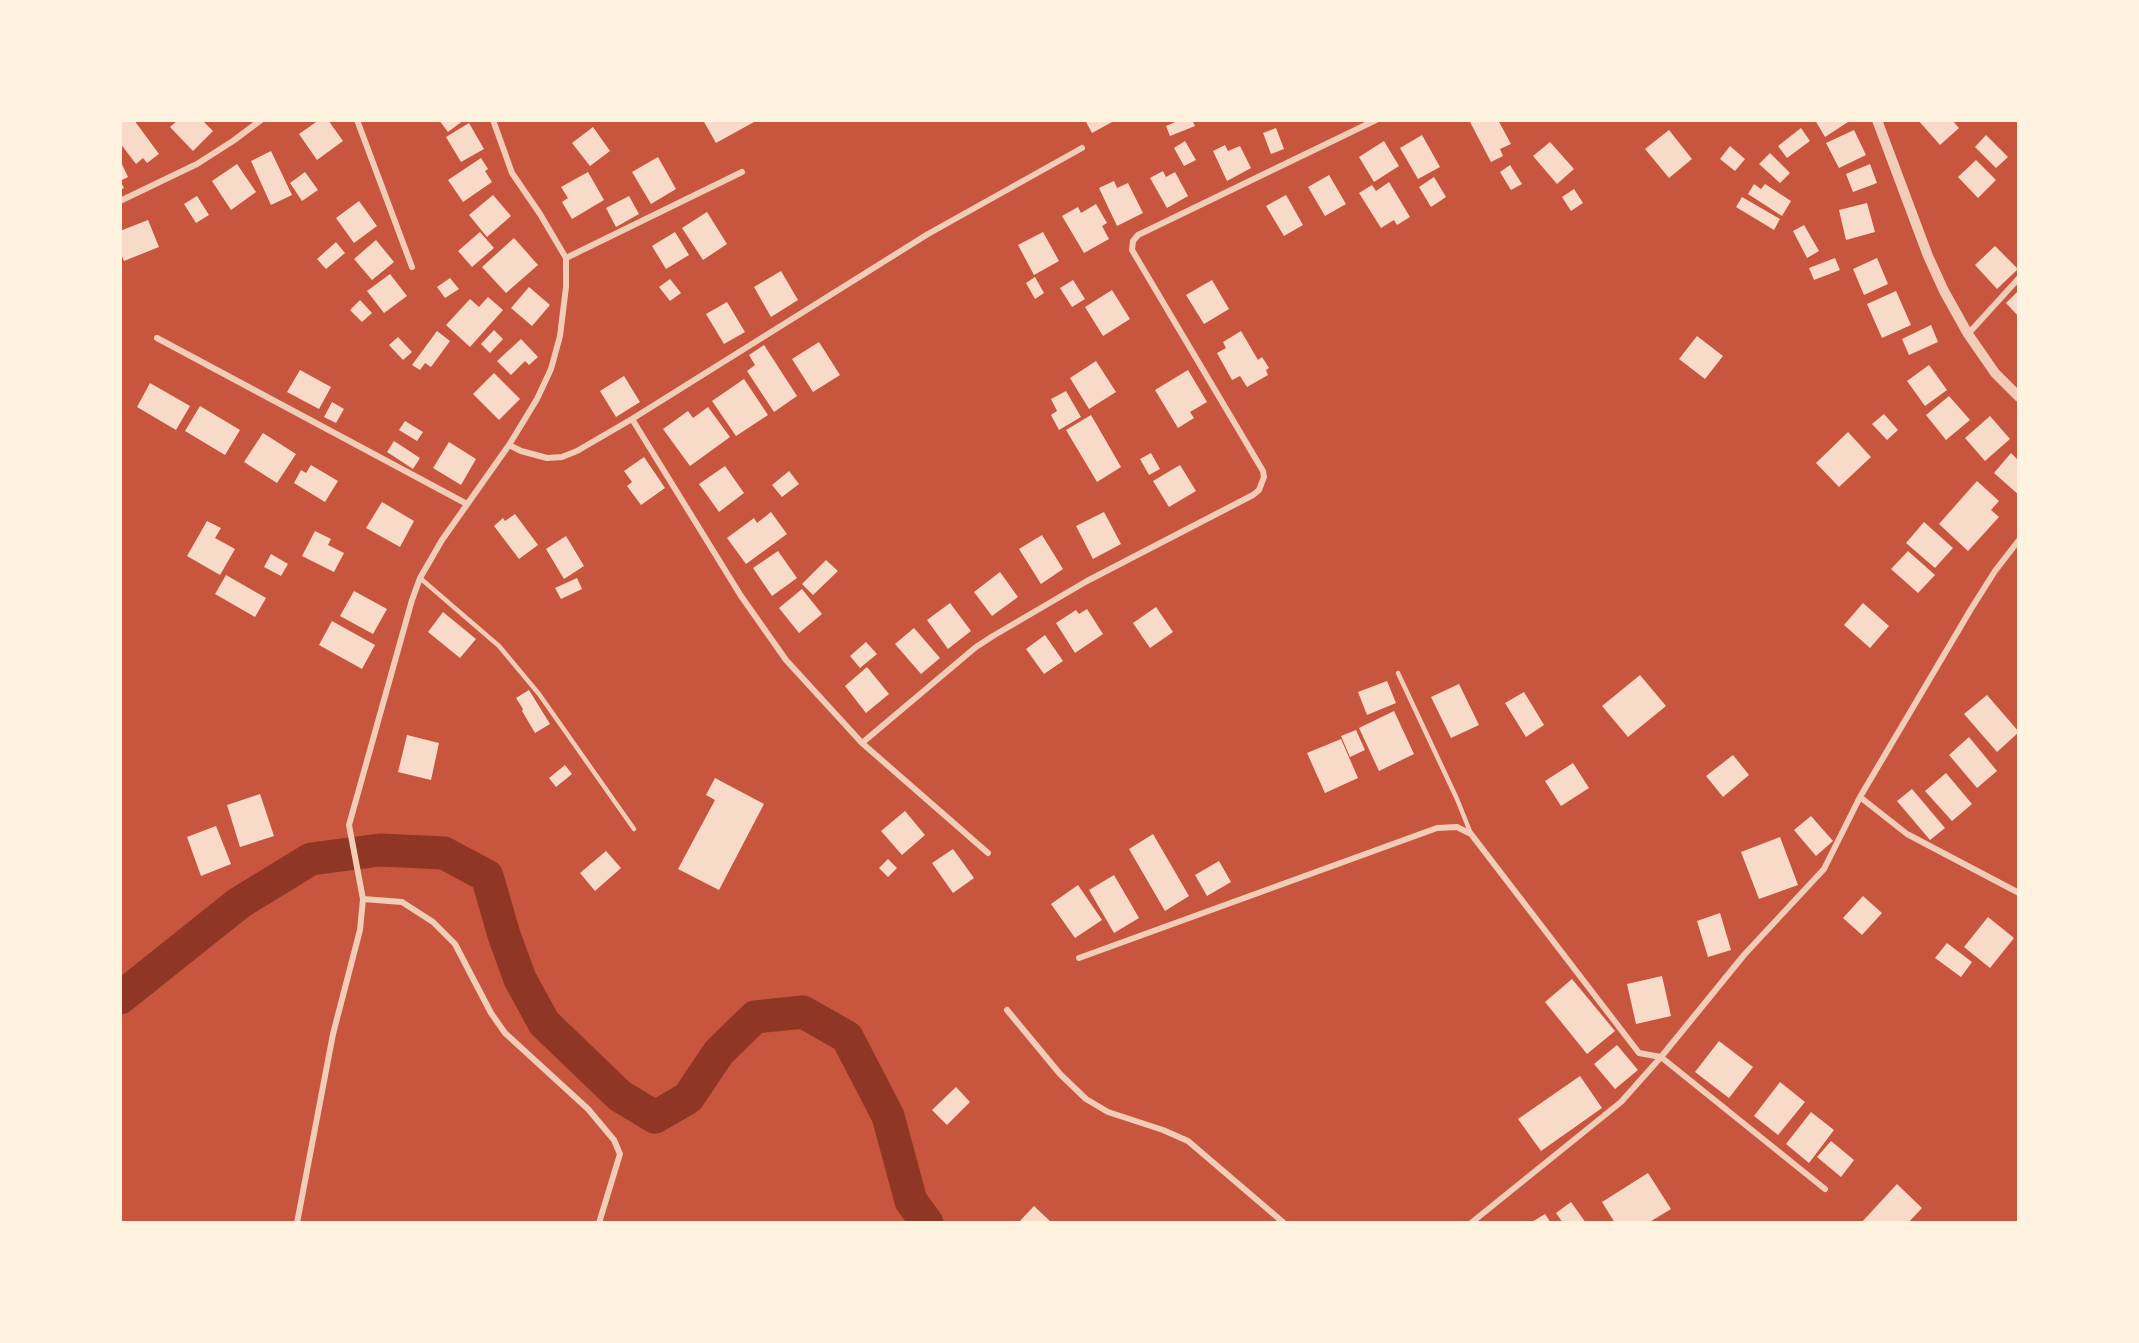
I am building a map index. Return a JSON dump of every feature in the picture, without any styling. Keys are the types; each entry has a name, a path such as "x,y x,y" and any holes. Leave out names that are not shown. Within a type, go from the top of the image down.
{"street":[{"path":"120,201 197,164 261,120"},
{"path":"357,120 412,267"},
{"path":"297,1223 333,1034 360,930 363,899 349,825 412,600 420,578 441,540 509,445 537,399 551,369 560,336 566,287 566,258 512,172 493,120"},
{"path":"862,743 976,647 993,636 1087,581 1253,495 1262,484 1263,471 1132,250 1133,242 1138,235 1376,120"},
{"path":"1877,120 1928,256 1968,334 1995,374 2019,397"},
{"path":"509,445 547,458 562,457 577,451 928,234 1082,148"},
{"path":"566,258 742,172"},
{"path":"1968,334 2019,278"},
{"path":"157,338 467,504"},
{"path":"632,419 741,596 786,660 862,743 988,854"},
{"path":"1470,1223 1621,1101 1744,955 1824,869 1860,797 1971,609 1995,571 2019,540"},
{"path":"1860,797 1908,834 2019,893"},
{"path":"1079,958 1437,828 1457,827 1471,834 1640,1053 1660,1057 1825,1189"},
{"path":"363,899 402,902 433,922 455,944 491,1013 505,1033 588,1109 614,1140 620,1154 598,1223"},
{"path":"1007,1010 1060,1074 1086,1099 1108,1112 1188,1141 1284,1223"}],"lane":[{"path":"420,578 499,646 539,694 634,829"},
{"path":"1398,673 1471,834"}],"building":[{"path":"120,120 134,120 159,154 147,163 143,158 136,164 120,143 122,134"},
{"path":"178,120 202,120 213,131 193,151 170,127"},
{"path":"319,120 328,120 343,141 317,160 299,134"},
{"path":"439,120 464,120 448,132"},
{"path":"703,120 753,120 754,122 716,143"},
{"path":"1085,120 1111,120 1112,122 1092,133"},
{"path":"1180,120 1192,120 1195,126 1170,136 1166,126"},
{"path":"1469,120 1498,120 1511,144 1500,149 1503,156 1491,162"},
{"path":"1815,120 1847,120 1848,122 1825,137"},
{"path":"1918,120 1952,120 1959,128 1940,145"},
{"path":"469,123 484,149 461,162 446,137"},
{"path":"593,127 610,151 590,166 572,143"},
{"path":"1276,128 1284,149 1271,154 1263,133"},
{"path":"1801,128 1810,141 1787,158 1778,146"},
{"path":"1669,130 1692,159 1669,178 1645,149"},
{"path":"1854,130 1866,155 1839,168 1826,143"},
{"path":"1422,135 1440,167 1418,179 1400,148"},
{"path":"1986,135 2008,157 1996,168 1975,147"},
{"path":"1185,141 1196,160 1184,166 1174,148"},
{"path":"1384,141 1399,166 1374,182 1359,157"},
{"path":"1550,142 1574,169 1557,184 1533,156"},
{"path":"1225,145 1228,151 1240,146 1251,168 1227,181 1213,151"},
{"path":"1730,146 1745,159 1735,171 1720,159"},
{"path":"271,151 292,195 271,205 251,161"},
{"path":"1770,153 1790,173 1780,183 1759,164"},
{"path":"658,157 676,189 651,204 632,172"},
{"path":"481,158 492,182 463,202 448,180"},
{"path":"120,160 128,177 120,181"},
{"path":"1976,160 1996,180 1978,198 1958,177"},
{"path":"237,164 256,192 231,210 212,181"},
{"path":"1870,164 1877,183 1853,192 1846,174"},
{"path":"1510,165 1522,184 1511,190 1500,172"},
{"path":"1163,171 1166,177 1175,172 1188,196 1167,208 1150,178"},
{"path":"305,172 318,190 302,201 290,183"},
{"path":"588,172 604,200 572,219 562,202 568,198 561,187"},
{"path":"1329,175 1346,204 1325,216 1308,187"},
{"path":"1434,177 1446,197 1431,207 1419,187"},
{"path":"1114,181 1117,188 1128,183 1143,213 1117,226 1099,188"},
{"path":"1389,182 1410,217 1397,225 1394,220 1381,228 1359,193 1372,185 1376,191"},
{"path":"1754,184 1761,189 1765,184 1791,201 1782,216 1748,194"},
{"path":"1574,189 1583,203 1571,211 1562,197"},
{"path":"493,195 511,216 487,237 469,215"},
{"path":"1286,195 1303,225 1284,236 1266,206"},
{"path":"197,196 209,215 196,223 184,204"},
{"path":"629,196 639,214 616,227 606,208"},
{"path":"1742,197 1780,219 1774,230 1736,207"},
{"path":"359,201 377,226 354,243 336,218"},
{"path":"1867,203 1875,232 1846,240 1839,210"},
{"path":"1096,204 1107,223 1102,226 1109,239 1084,253 1062,216 1078,207 1081,213"},
{"path":"707,212 727,244 703,260 682,228"},
{"path":"148,220 159,247 124,261 120,251 120,231"},
{"path":"1804,225 1819,251 1807,258 1793,231"},
{"path":"480,232 494,248 472,267 458,251"},
{"path":"675,232 689,255 666,269 652,246"},
{"path":"1043,232 1059,261 1034,275 1018,245"},
{"path":"514,238 538,265 506,293 482,267"},
{"path":"376,240 394,262 372,280 354,259"},
{"path":"336,242 345,253 326,269 317,259"},
{"path":"1995,246 2018,269 1997,289 1975,265"},
{"path":"1835,258 1840,270 1814,280 1809,268"},
{"path":"1877,258 1888,284 1864,295 1853,269"},
{"path":"781,271 798,300 771,317 754,287"},
{"path":"390,274 407,296 384,313 367,291"},
{"path":"1035,277 1044,293 1035,299 1026,283"},
{"path":"450,278 459,289 445,298 437,287"},
{"path":"670,279 681,293 670,301 659,287"},
{"path":"1073,280 1085,299 1072,307 1060,288"},
{"path":"1212,280 1229,309 1204,324 1186,295"},
{"path":"529,287 550,305 532,326 511,308"},
{"path":"1112,290 1130,319 1103,336 1085,307"},
{"path":"2019,290 2019,317 2006,303"},
{"path":"1896,291 1911,325 1882,338 1867,304"},
{"path":"488,297 503,310 470,347 446,325 470,299 479,307"},
{"path":"360,300 372,313 362,322 350,310"},
{"path":"727,302 745,332 724,344 706,314"},
{"path":"1931,325 1938,342 1909,355 1902,339"},
{"path":"494,330 503,339 490,353 481,344"},
{"path":"437,331 450,341 431,367 425,363 420,370 412,365"},
{"path":"1241,331 1258,360 1262,357 1269,368 1266,370 1268,375 1247,387 1240,376 1232,380 1217,353 1226,348 1223,342"},
{"path":"1697,336 1723,356 1705,379 1679,359"},
{"path":"398,337 412,352 403,360 389,345"},
{"path":"521,339 538,357 529,365 525,361 511,375 497,361"},
{"path":"819,342 840,375 813,392 792,359"},
{"path":"764,345 797,396 774,412 747,371 755,365 749,355"},
{"path":"1096,361 1116,392 1089,409 1070,378"},
{"path":"1929,365 1947,390 1925,406 1907,381"},
{"path":"300,370 331,387 319,409 287,392"},
{"path":"1188,370 1207,402 1190,412 1194,418 1178,428 1155,390"},
{"path":"494,373 520,399 499,420 473,394"},
{"path":"624,376 640,402 616,417 600,391"},
{"path":"744,379 768,415 736,436 712,401"},
{"path":"150,383 190,406 176,430 137,407"},
{"path":"1066,391 1081,417 1059,430 1051,415 1057,411 1051,399"},
{"path":"1949,396 1970,420 1946,440 1926,415"},
{"path":"332,402 344,409 336,423 324,417"},
{"path":"200,406 240,430 225,455 185,431"},
{"path":"708,407 730,437 690,466 663,429 688,411 693,418"},
{"path":"1884,414 1898,430 1887,440 1872,424"},
{"path":"1091,415 1121,467 1097,482 1066,430"},
{"path":"1990,416 2010,439 1985,461 1965,438"},
{"path":"405,421 423,432 417,441 399,430"},
{"path":"1848,432 1871,457 1839,487 1816,463"},
{"path":"263,433 296,454 277,483 244,462"},
{"path":"394,441 420,458 413,469 387,452"},
{"path":"449,442 476,459 461,485 433,468"},
{"path":"1151,453 1160,469 1149,475 1140,459"},
{"path":"2011,453 2019,461 2019,495 1994,473"},
{"path":"644,457 665,488 641,505 627,486 632,482 624,471"},
{"path":"311,465 338,481 325,502 294,483 301,470 306,473"},
{"path":"1180,465 1196,491 1169,507 1153,481"},
{"path":"725,466 744,493 719,512 699,484"},
{"path":"789,471 799,484 782,497 772,485"},
{"path":"1977,481 1999,501 1991,510 1999,517 1968,551 1939,524"},
{"path":"382,502 414,521 400,547 366,528"},
{"path":"771,512 787,534 746,564 727,538 754,518 757,523"},
{"path":"1104,512 1121,544 1093,559 1076,526"},
{"path":"515,514 538,545 519,559 494,526 503,518 505,521"},
{"path":"207,521 221,528 215,538 235,549 220,575 187,556"},
{"path":"1924,522 1953,548 1935,568 1906,543"},
{"path":"315,531 331,539 328,545 344,553 334,572 302,556"},
{"path":"1042,535 1063,569 1041,584 1019,549"},
{"path":"566,536 584,566 564,579 546,549"},
{"path":"778,551 797,578 772,596 753,568"},
{"path":"1908,551 1935,575 1918,593 1891,569"},
{"path":"271,554 288,564 281,576 264,567"},
{"path":"826,560 838,571 813,595 802,584"},
{"path":"1000,572 1018,597 992,616 974,592"},
{"path":"226,575 266,598 255,617 215,594"},
{"path":"577,578 582,589 561,599 555,588"},
{"path":"802,589 822,614 799,633 779,608"},
{"path":"354,591 387,609 373,634 340,616"},
{"path":"950,603 971,631 948,649 927,620"},
{"path":"1863,603 1889,626 1870,648 1844,625"},
{"path":"1156,607 1173,632 1150,648 1133,623"},
{"path":"1087,609 1103,634 1075,653 1056,623 1076,610 1079,614"},
{"path":"443,612 476,639 460,658 428,632"},
{"path":"332,621 375,645 362,669 319,645"},
{"path":"914,628 940,658 921,674 895,644"},
{"path":"1045,635 1063,661 1044,674 1026,649"},
{"path":"866,642 877,654 860,668 850,656"},
{"path":"867,667 889,694 866,713 845,686"},
{"path":"1640,675 1666,706 1628,737 1602,706"},
{"path":"1387,681 1396,703 1367,715 1358,692"},
{"path":"1459,684 1479,725 1451,738 1431,697"},
{"path":"529,690 550,724 535,733 516,698"},
{"path":"1524,692 1544,725 1526,737 1505,703"},
{"path":"1987,695 2019,732 1997,752 1964,714"},
{"path":"1394,711 1414,754 1379,771 1359,728"},
{"path":"1356,730 1365,750 1350,757 1341,736"},
{"path":"407,735 439,743 431,780 398,772"},
{"path":"1969,737 1997,771 1977,788 1949,755"},
{"path":"1341,739 1358,778 1325,793 1307,753"},
{"path":"1733,755 1749,775 1723,797 1706,776"},
{"path":"1573,763 1589,788 1561,806 1545,781"},
{"path":"565,765 572,774 556,787 549,778"},
{"path":"1946,773 1972,804 1952,821 1925,791"},
{"path":"715,778 764,804 719,890 678,869 715,800 706,795"},
{"path":"1912,789 1945,828 1930,840 1897,801"},
{"path":"260,794 274,836 240,847 227,805"},
{"path":"905,811 925,835 902,855 881,831"},
{"path":"1811,816 1833,841 1816,856 1794,830"},
{"path":"216,826 231,864 201,876 187,837"},
{"path":"1153,834 1189,896 1165,911 1129,849"},
{"path":"1780,837 1798,885 1759,899 1741,852"},
{"path":"953,849 974,878 953,893 932,863"},
{"path":"606,851 621,868 595,891 580,873"},
{"path":"888,859 897,868 888,877 879,868"},
{"path":"1219,861 1231,882 1207,896 1195,875"},
{"path":"1114,875 1139,918 1114,933 1089,890"},
{"path":"1078,885 1102,920 1075,938 1051,904"},
{"path":"1863,896 1882,913 1862,935 1843,918"},
{"path":"1720,913 1731,950 1708,957 1697,921"},
{"path":"1988,917 2014,938 1990,968 1964,947"},
{"path":"1947,943 1972,962 1961,977 1935,958"},
{"path":"1662,976 1671,1016 1636,1024 1627,984"},
{"path":"1572,979 1615,1031 1587,1054 1545,1002"},
{"path":"1719,1041 1753,1067 1729,1098 1695,1072"},
{"path":"1617,1045 1638,1070 1615,1089 1594,1064"},
{"path":"1580,1076 1602,1108 1541,1151 1518,1119"},
{"path":"1780,1082 1805,1102 1778,1135 1754,1116"},
{"path":"956,1087 970,1102 947,1125 932,1110"},
{"path":"1811,1112 1834,1130 1809,1163 1786,1144"},
{"path":"1831,1141 1854,1160 1841,1177 1817,1157"},
{"path":"1648,1173 1671,1209 1648,1223 1615,1223 1602,1202"},
{"path":"1897,1184 1922,1208 1908,1223 1861,1223"},
{"path":"1571,1202 1586,1223 1563,1223 1556,1213"},
{"path":"1034,1206 1052,1223 1018,1223"},
{"path":"1545,1214 1551,1223 1530,1223"}],"waterway":[{"path":"120,998 239,903 311,859 380,850 444,853 487,876 504,935 520,979 544,1023 620,1096 655,1117 688,1098 719,1052 755,1017 803,1012 847,1037 888,1116 911,1201 927,1223"}]}
